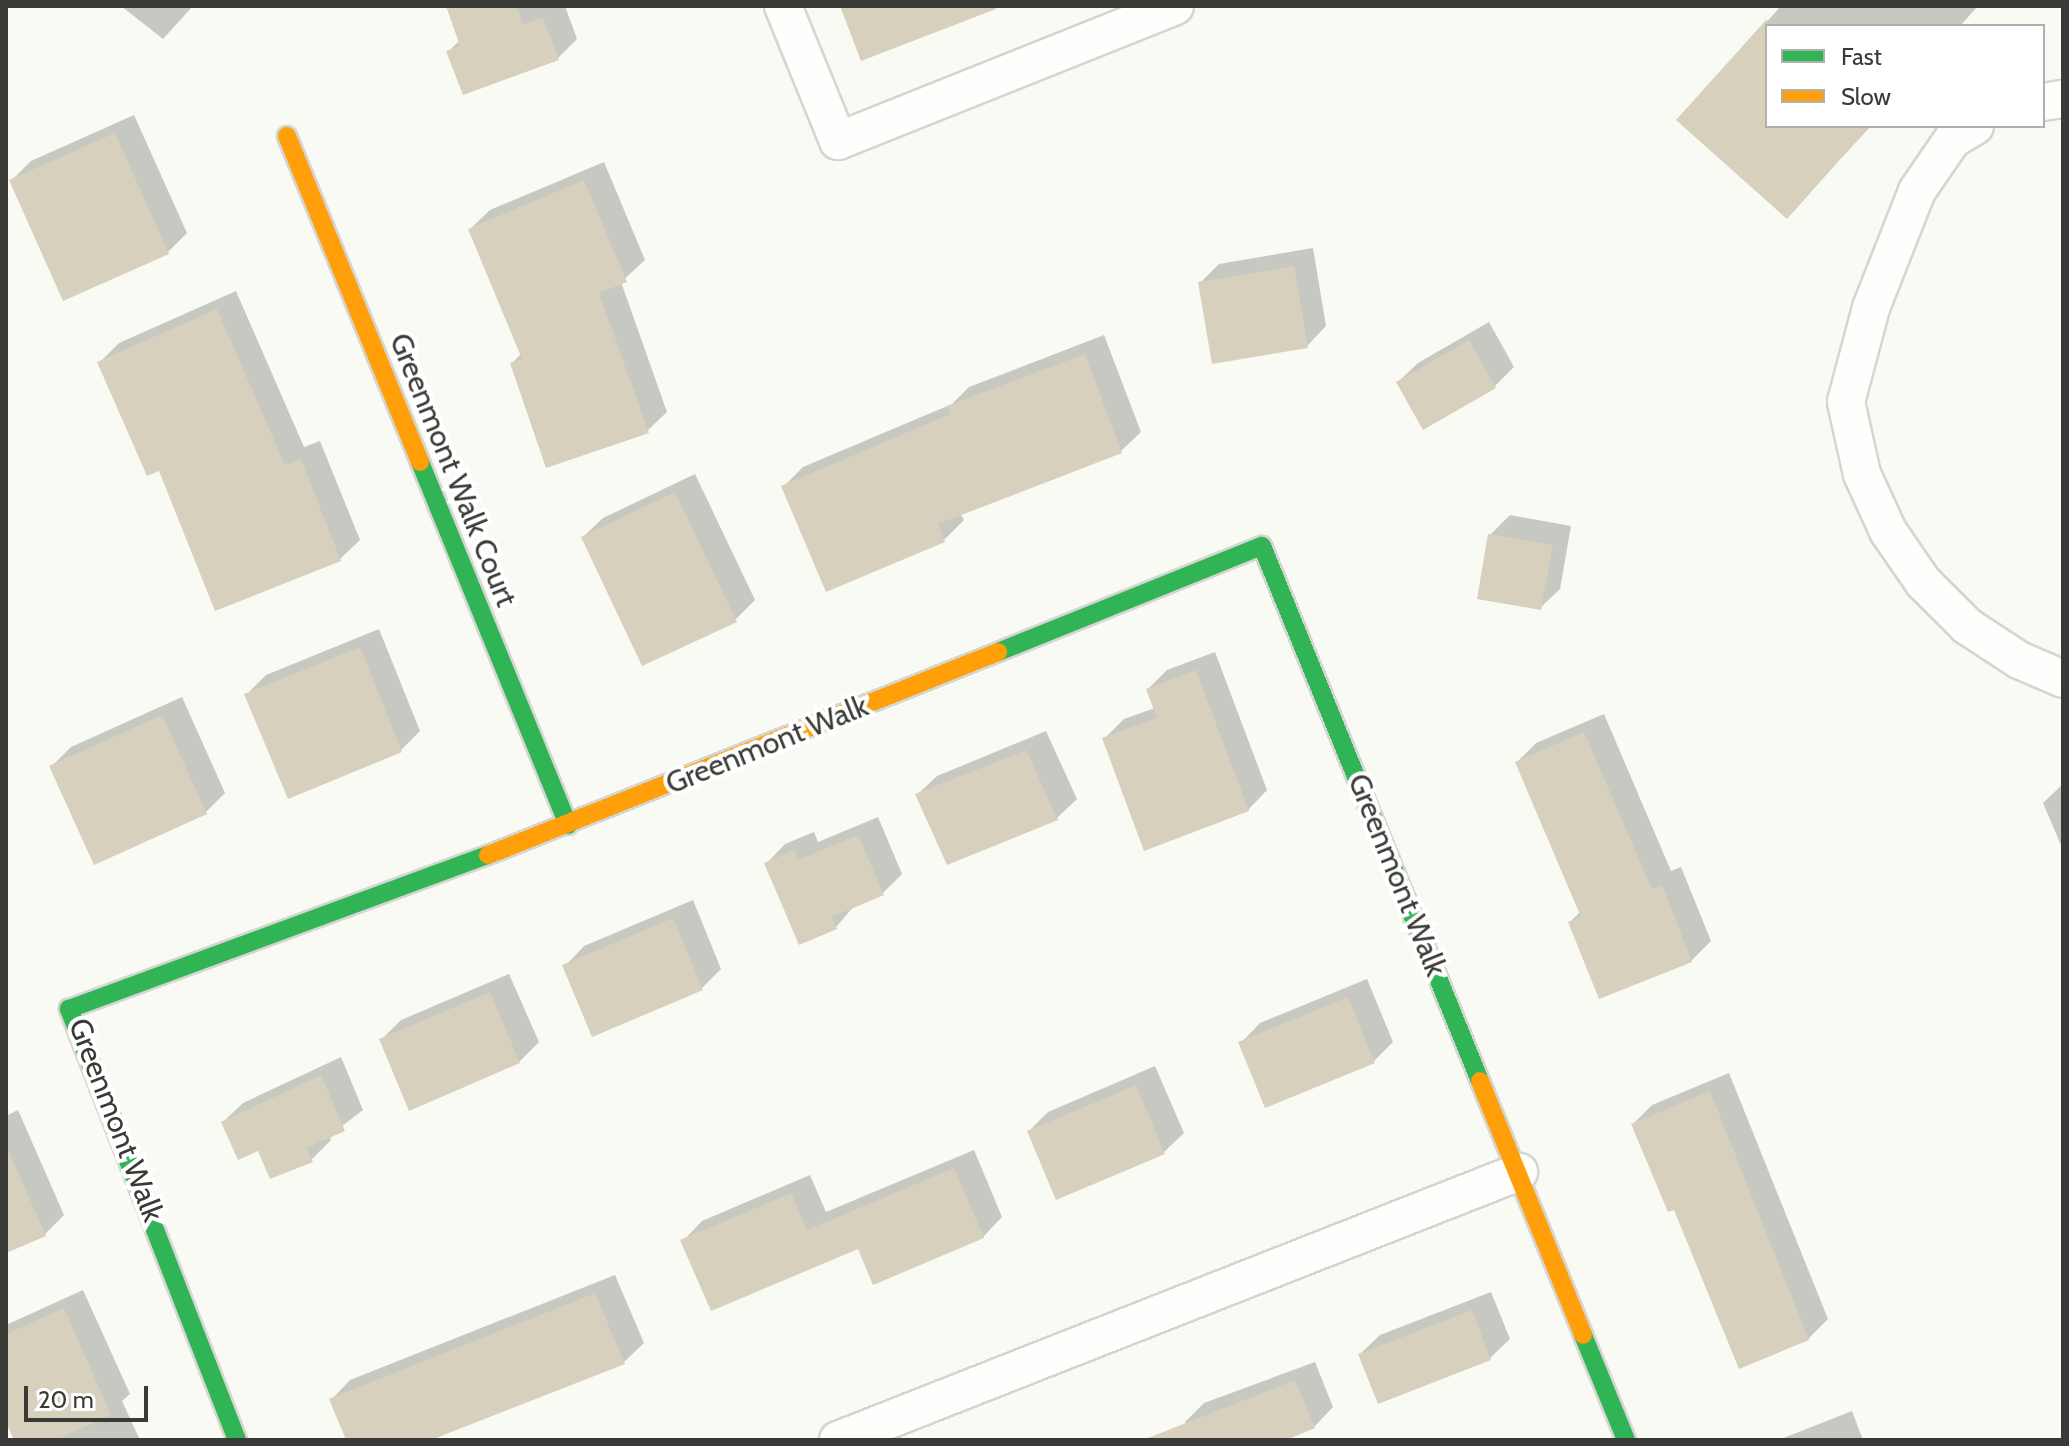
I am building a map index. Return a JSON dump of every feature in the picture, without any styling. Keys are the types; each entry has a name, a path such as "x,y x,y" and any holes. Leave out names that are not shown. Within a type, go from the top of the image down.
{"street":[{"path":"783,6 838,141 1175,6"},
{"path":"1972,128 1952,140 1917,191 1871,308 1846,402 1862,474 1888,531 1923,582 1967,626 2019,660 2063,679"},
{"name":"Greenmont Walk Court","path":"287,136 568,825"},
{"name":"Greenmont Walk","path":"237,1440 69,1009 246,948 568,825 1262,546 1626,1440"},
{"path":"838,1440 1519,1172"}],"building":[{"path":"446,6 517,6 523,25 543,17 559,60 463,95 446,51 460,46"},
{"path":"840,6 996,6 996,9 861,61"},
{"path":"1767,19 1765,128 1868,128 1787,219 1676,120"},
{"path":"115,133 169,254 63,301 9,180"},
{"path":"584,180 627,282 599,293 649,433 546,468 510,363 522,359 468,229"},
{"path":"1294,266 1308,348 1212,364 1198,282"},
{"path":"217,309 285,465 301,459 341,561 215,611 159,471 147,476 97,362"},
{"path":"1469,340 1496,388 1423,430 1396,382"},
{"path":"1085,354 1122,453 938,524 945,542 826,592 781,486 950,414 947,406"},
{"path":"675,492 737,622 642,666 581,537"},
{"path":"1488,534 1553,545 1541,610 1477,599"},
{"path":"360,647 402,752 288,799 244,694"},
{"path":"1196,670 1249,811 1144,851 1102,738 1157,718 1146,689"},
{"path":"162,715 207,814 94,865 49,766"},
{"path":"1584,732 1652,889 1662,885 1692,962 1599,999 1568,922 1581,917 1515,762"},
{"path":"1026,750 1058,820 947,865 915,794"},
{"path":"858,835 884,895 832,917 837,929 799,945 764,863 794,850 798,860"},
{"path":"673,918 703,990 592,1037 562,965"},
{"path":"490,992 520,1063 409,1111 379,1039"},
{"path":"1348,997 1375,1063 1265,1108 1238,1042"},
{"path":"321,1075 345,1131 306,1148 313,1162 270,1179 258,1151 238,1160 221,1122"},
{"path":"1136,1085 1165,1154 1056,1200 1027,1131"},
{"path":"1710,1091 1809,1340 1739,1369 1674,1210 1668,1212 1631,1124"},
{"path":"6,1145 46,1236 6,1253"},
{"path":"954,1168 984,1238 873,1285 858,1249 711,1311 680,1240 791,1193 807,1230"},
{"path":"595,1293 625,1364 431,1440 346,1440 329,1399"},
{"path":"64,1308 111,1415 55,1440 14,1440 6,1422 6,1334"},
{"path":"1472,1310 1491,1360 1378,1404 1358,1354"},
{"path":"1295,1380 1315,1428 1286,1440 1143,1440"}],"traffic: fast":[{"path":"420,462 568,825"},
{"path":"998,652 1262,546 1480,1081"},
{"path":"237,1440 69,1009 488,855"},
{"path":"1583,1335 1626,1440"}],"traffic: slow":[{"path":"287,136 420,462"},
{"path":"488,855 998,652"},
{"path":"1480,1081 1583,1335"}]}
